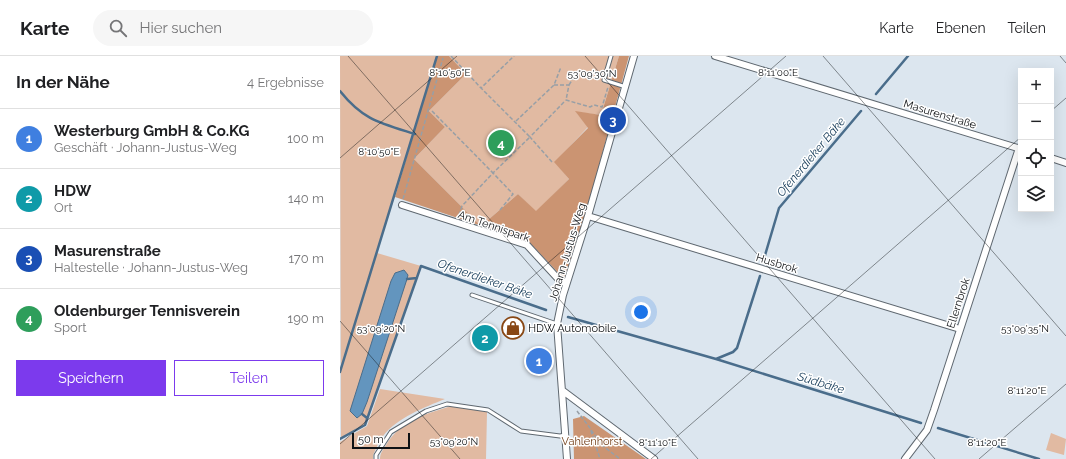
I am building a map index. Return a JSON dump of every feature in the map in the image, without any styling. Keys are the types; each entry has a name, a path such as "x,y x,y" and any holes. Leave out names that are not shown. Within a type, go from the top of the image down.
{"street":[{"name":"Johann-Justus-Weg","path":"567,459 557,324 567,282 588,216 634,56"},
{"name":"Masurenstraße","path":"715,56 1018,147"},
{"name":"Ellernbrok","path":"905,459 927,430 1018,154"},
{"path":"1054,159 1066,163"},
{"name":"Am Tennispark","path":"402,205 456,224 527,245 561,282 567,282"},
{"name":"Husbrok","path":"588,216 960,329"},
{"path":"562,391 654,459"}],"lane":[{"path":"611,56 604,80 626,86"},
{"path":"472,295 557,324"},
{"path":"376,459 376,455 391,432 426,410 447,404 488,410 521,431 565,436"}],"path":[{"path":"451,56 530,137 552,162"},
{"path":"481,88 514,56"},
{"path":"402,205 403,195 443,58"},
{"path":"515,122 554,85 561,67"},
{"path":"456,224 462,206 566,100 569,85 577,72"},
{"path":"566,100 590,107 594,104 602,107 608,87 604,80"},
{"path":"554,85 569,85"},
{"path":"432,111 513,194 500,210"},
{"path":"576,410 603,446 620,459"},
{"path":"590,428 600,459"}],"shaded area":[{"path":"340,56 439,56 377,253 421,266 365,425 341,439"},
{"path":"449,56 619,56 601,115 576,112 588,127 555,162 569,179 536,212 518,194 481,226 414,159 445,127 429,111 466,74"},
{"path":"380,389 445,399 403,418 382,438 373,455 373,459 340,459 340,442 367,426"},
{"path":"452,406 487,412 486,459 380,459 382,452 392,437 406,424 424,415"},
{"path":"1051,433 1066,439 1064,455 1046,450"}],"green space":[{"path":"437,56 449,56 466,74 429,111 445,127 414,159 481,226 395,197"},
{"path":"619,56 629,56 567,282 529,242 481,226 518,194 536,211 569,179 554,162 588,128 575,111 601,115"},
{"name":"Vahlenhorst","path":"584,416 646,459 574,459 573,419"}],"water":[{"path":"404,270 408,275 407,279 367,402 362,414 357,418 350,411 391,281 395,273"}],"waterway":[{"path":"340,372 437,56"},
{"name":"Ofenerdieker Bäke","path":"876,94 908,56"},
{"path":"340,91 356,108 373,119 415,134"},
{"name":"Ofenerdieker Bäke","path":"763,262 779,208 861,111"},
{"name":"Ofenerdieker Bäke","path":"340,439 365,425 421,266 546,310"},
{"path":"716,359 733,352 737,348 760,276"},
{"path":"407,279 417,278"},
{"name":"Südbäke","path":"568,317 716,359 921,423"},
{"name":"Ofenerdieker Bäke","path":"362,414 367,418"},
{"name":"Südbäke","path":"938,428 1039,459"}],"place":[{"name":"Masurenstraße","path":"613,120"},
{"name":"Oldenburger Tennisverein","path":"501,143"},
{"name":"HDW Automobile","path":"513,328"},
{"name":"HDW","path":"485,338"},
{"name":"Westerburg GmbH & Co.KG","path":"539,361"}]}
